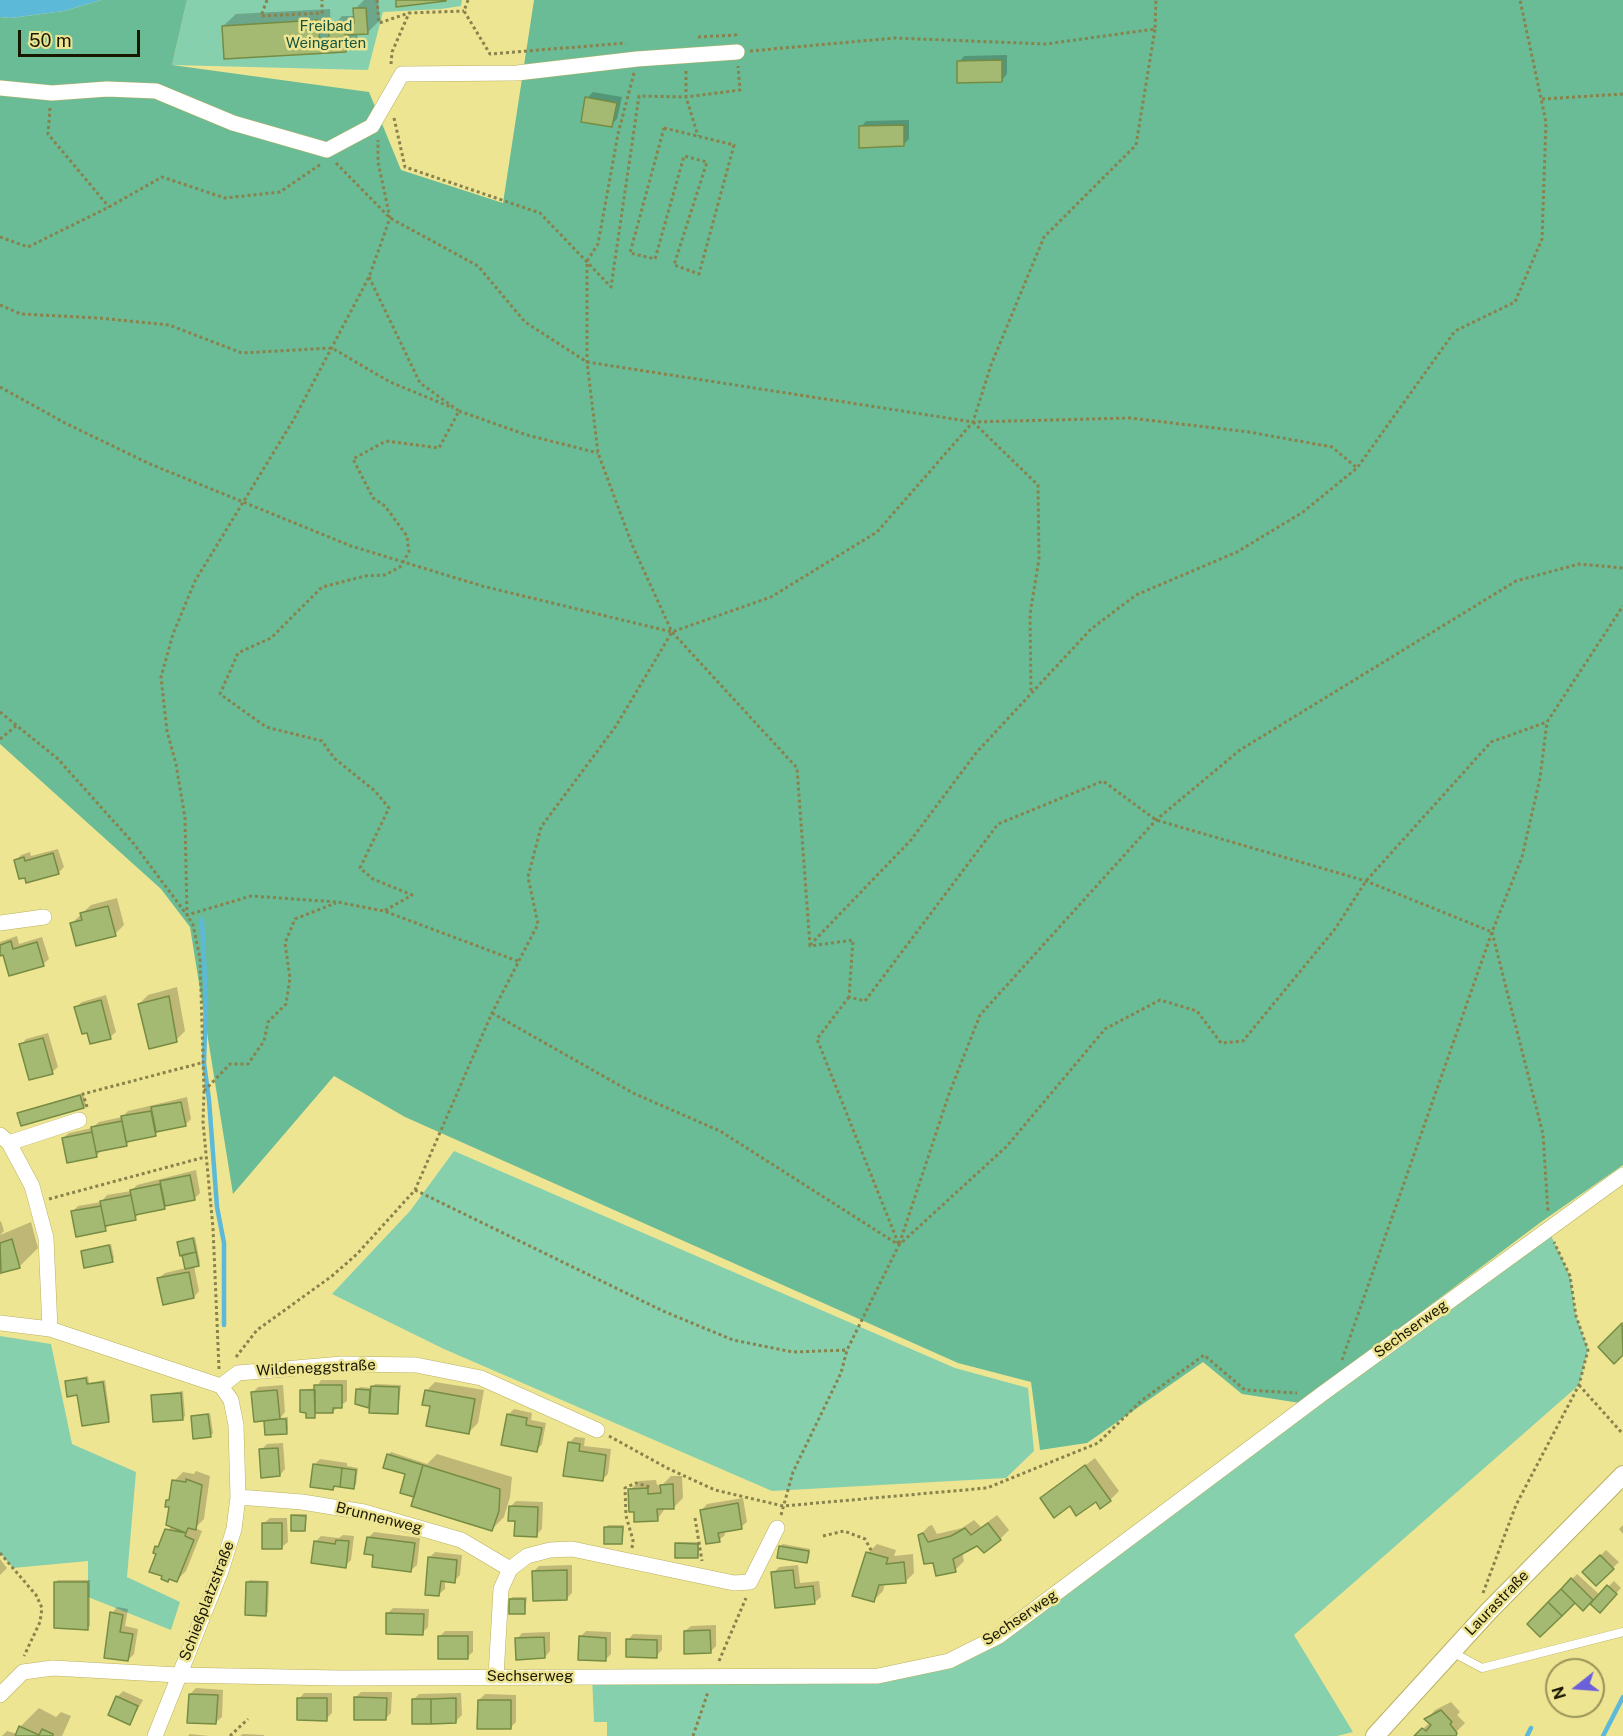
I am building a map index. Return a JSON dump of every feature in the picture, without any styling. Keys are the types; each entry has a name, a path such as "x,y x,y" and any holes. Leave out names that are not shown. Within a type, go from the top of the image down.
{"street":[{"path":"0,88 52,93 107,88 156,91 233,123 327,150 372,126 402,74 517,73 637,59 737,52"},
{"path":"0,923 44,917"},
{"path":"50,1329 46,1238 32,1186 4,1139 83,1114"},
{"name":"Sechserweg","path":"178,1676 339,1678 878,1676 948,1661 999,1636 1322,1394 1623,1175"},
{"path":"0,1323 50,1329 221,1386"},
{"name":"Wildeneggstraße","path":"221,1386 238,1373 342,1365 416,1365 482,1378 597,1430"},
{"name":"Schießplatzstraße","path":"155,1736 221,1571 234,1529 238,1497 236,1425 231,1400 221,1386"},
{"name":"Laurastraße","path":"1375,1736 1488,1612 1622,1477"},
{"name":"Brunnenweg","path":"238,1497 302,1502 364,1512 460,1540 510,1569"},
{"path":"496,1676 501,1589 510,1569 527,1556 550,1550 572,1549 702,1578 750,1582 777,1528"},
{"name":"Schießplatzstraße","path":"23,1672 52,1668 178,1676"},
{"path":"0,1695 23,1672"}],"lane":[{"path":"1451,1651 1482,1668 1623,1632"}],"path":[{"path":"267,0 261,16 322,13 322,0"},
{"path":"377,0 380,23 409,13 464,11"},
{"path":"464,11 468,0"},
{"path":"0,387 65,423 150,464 351,546 482,586 672,633 771,597 877,532 974,422 991,364 1044,237 1136,145 1155,29 1156,0"},
{"path":"810,946 911,840 976,753 1091,629 1136,595 1237,552 1303,512 1356,468 1455,331 1515,302 1542,239 1546,122 1521,0"},
{"path":"464,11 490,54 635,42"},
{"path":"409,13 392,52 389,98 405,167 540,213 611,287 639,96 686,97 740,90 735,35 691,38"},
{"path":"737,52 896,38 1046,44 1155,29"},
{"path":"686,55 686,97 698,136"},
{"path":"637,59 618,134 598,244 587,261 587,362 598,453 633,547 672,633 797,768 810,946"},
{"path":"52,93 48,134 109,207"},
{"path":"1542,99 1623,94"},
{"path":"187,915 185,818 176,764 167,731 161,678 173,634 195,581 294,419 369,277 390,218 378,162 378,137 372,126"},
{"path":"664,128 698,136 734,145 699,274 674,265 706,162 684,156 655,259 630,253 664,128"},
{"path":"331,158 390,218 478,266 525,322 587,362 974,422 1130,418 1249,432 1332,447 1356,468"},
{"path":"0,237 28,247 109,207 162,177 225,198 280,192 322,163"},
{"path":"369,277 420,383 459,411"},
{"path":"0,304 21,314 169,325 242,352 332,348 390,382 459,411 527,435 598,453"},
{"path":"384,911 412,895 374,879 360,868 389,808 375,791 334,758 322,741 266,727 220,694 238,653 271,638 322,587 365,576 385,575 400,567 409,552 406,536 385,506 373,498 353,459 386,441 439,448 459,411"},
{"path":"974,422 1038,485 1039,560 1030,614 1031,693"},
{"path":"777,1528 793,1472 841,1373 847,1350 899,1245 949,1094 980,1015 1156,820 1240,750 1516,582 1580,564 1623,568"},
{"path":"1338,1368 1492,932 1522,857 1540,778 1546,722 1623,606"},
{"path":"235,1359 257,1330 357,1254 415,1190 492,1013 538,924 528,877 541,827 616,726 672,633"},
{"path":"0,712 58,759 134,844 193,925 200,958 205,1157 213,1228 217,1351 221,1386"},
{"path":"899,1245 1007,1146 1105,1029 1160,1000 1197,1011 1221,1043 1244,1041 1335,929 1365,881 1491,742 1546,722"},
{"path":"0,739 16,726"},
{"path":"849,997 865,1001 998,824 1103,782 1156,820 1365,881 1492,932"},
{"path":"187,915 250,896 337,902 384,911 520,962"},
{"path":"204,1091 230,1064 248,1064 264,1041 268,1022 286,1004 290,978 285,943 295,919 337,902"},
{"path":"1488,1612 1482,1594 1489,1570 1516,1505 1579,1385 1588,1350 1576,1316 1570,1276 1548,1229 1544,1134 1492,932"},
{"path":"810,946 853,940 849,997 817,1039 899,1245"},
{"path":"492,1013 633,1093 720,1131 899,1245"},
{"path":"83,1114 83,1094 201,1063"},
{"path":"36,1202 205,1157"},
{"path":"415,1190 663,1311 733,1340 793,1352 847,1350"},
{"path":"597,1430 667,1468 715,1490 783,1506 987,1488 1098,1443 1141,1401 1204,1355 1245,1390 1322,1394"},
{"path":"1579,1385 1623,1434"},
{"path":"630,1561 633,1540 626,1516 625,1488 636,1483 650,1487"},
{"path":"695,1518 702,1555 702,1578"},
{"path":"823,1536 844,1531 865,1539 872,1552"},
{"path":"0,1553 36,1595 42,1608 40,1622 24,1656 23,1672"},
{"path":"718,1663 745,1603"},
{"path":"693,1736 709,1688"},
{"path":"230,1736 248,1719"}],"green space":[{"path":"101,0 187,0 172,65 369,92 401,170 503,203 534,0 1623,0 1623,1165 1541,1222 1300,1403 1242,1394 1203,1362 1087,1443 1040,1450 1031,1382 958,1363 405,1117 334,1076 233,1194 190,927 161,889 0,744 0,17 11,18 64,11"},
{"name":"Freibad Weingarten","path":"187,0 462,0 461,6 383,12 368,70 172,65"},
{"path":"454,1151 955,1368 1028,1388 1034,1451 1006,1478 772,1491 444,1349 332,1294 410,1211"},
{"path":"1548,1229 1570,1276 1576,1316 1588,1350 1579,1385 1294,1635 1353,1732 1337,1736 607,1736 607,1722 594,1722 592,1676 878,1676 949,1661 999,1636"},
{"path":"0,1336 51,1344 72,1444 136,1472 127,1577 180,1602 171,1630 88,1597 88,1561 13,1568 0,1553"}],"water":[{"path":"0,0 101,0 64,11 11,18 0,17"}],"building":[{"path":"396,0 446,0 446,1 396,7"},
{"path":"353,8 366,8 368,34 345,35 346,52 224,59 222,26 318,20 320,43 329,42 329,28 345,27 345,24 354,23"},
{"path":"1002,60 1002,82 957,83 957,61"},
{"path":"585,97 617,103 612,127 581,122"},
{"path":"904,125 904,146 859,148 859,126"},
{"path":"53,853 59,874 26,883 25,878 19,879 14,860 24,857 25,861"},
{"path":"108,906 116,936 76,946 70,923 82,920 80,913"},
{"path":"11,941 13,949 37,942 44,966 9,976 3,955 0,956 0,945"},
{"path":"169,996 177,1042 149,1049 138,1004"},
{"path":"101,1000 111,1039 90,1044 87,1033 82,1034 74,1007"},
{"path":"43,1038 53,1074 29,1080 19,1044"},
{"path":"80,1095 84,1108 21,1126 17,1113"},
{"path":"181,1102 186,1126 156,1132 151,1107"},
{"path":"151,1111 156,1136 126,1142 121,1116"},
{"path":"122,1121 127,1146 96,1152 91,1127"},
{"path":"92,1132 97,1157 67,1163 62,1138"},
{"path":"190,1175 195,1200 165,1206 160,1181"},
{"path":"160,1184 165,1209 135,1215 130,1190"},
{"path":"131,1195 136,1220 105,1226 100,1201"},
{"path":"101,1206 106,1231 76,1237 71,1211"},
{"path":"193,1238 196,1252 180,1256 177,1242"},
{"path":"12,1239 20,1268 1,1273 0,1243"},
{"path":"109,1245 113,1262 84,1268 81,1251"},
{"path":"196,1252 199,1266 185,1269 182,1255"},
{"path":"189,1272 194,1298 163,1305 157,1278"},
{"path":"1622,1323 1623,1355 1614,1364 1598,1347"},
{"path":"86,1378 87,1384 103,1382 109,1422 82,1426 77,1395 67,1397 65,1381"},
{"path":"314,1385 342,1385 342,1408 333,1408 333,1413 315,1413"},
{"path":"371,1386 399,1387 398,1414 369,1413"},
{"path":"356,1389 370,1390 369,1408 355,1404"},
{"path":"277,1390 280,1419 254,1422 251,1392"},
{"path":"300,1390 315,1390 315,1418 306,1418 306,1413 300,1412"},
{"path":"425,1390 475,1399 469,1434 426,1426 430,1406 422,1405"},
{"path":"181,1393 183,1420 153,1422 151,1395"},
{"path":"208,1414 211,1437 193,1439 191,1416"},
{"path":"507,1414 527,1418 526,1425 542,1428 537,1452 501,1445"},
{"path":"286,1419 287,1434 265,1435 264,1421"},
{"path":"568,1442 580,1444 579,1451 606,1455 603,1481 563,1476"},
{"path":"278,1448 280,1476 261,1478 259,1449"},
{"path":"387,1454 423,1465 414,1497 400,1493 405,1474 383,1468"},
{"path":"313,1464 342,1468 340,1487 334,1486 333,1490 310,1487"},
{"path":"423,1465 500,1489 499,1511 492,1531 411,1506"},
{"path":"1085,1465 1111,1501 1100,1509 1096,1502 1076,1516 1070,1506 1054,1518 1040,1498"},
{"path":"342,1468 356,1470 354,1489 340,1487"},
{"path":"186,1479 202,1485 196,1530 188,1528 186,1533 166,1525 169,1507 165,1507 166,1500 169,1500 172,1480 186,1482"},
{"path":"673,1484 674,1509 657,1509 658,1521 634,1522 634,1512 629,1512 628,1489 648,1488 648,1494 661,1493 660,1485"},
{"path":"738,1503 742,1529 718,1533 720,1542 706,1544 700,1510"},
{"path":"509,1506 538,1507 537,1537 514,1536 515,1521 508,1521"},
{"path":"291,1515 306,1516 305,1531 291,1531"},
{"path":"262,1523 282,1523 282,1549 262,1549"},
{"path":"988,1523 1001,1540 984,1553 977,1546 953,1559 956,1572 936,1576 933,1563 924,1564 918,1535 923,1533 928,1542 951,1536 965,1528 971,1535"},
{"path":"604,1527 623,1527 622,1544 604,1544"},
{"path":"165,1529 186,1533 185,1536 194,1540 177,1582 169,1579 168,1582 161,1579 162,1576 149,1572 156,1554 153,1553 155,1546 158,1547"},
{"path":"367,1537 415,1543 411,1572 372,1567 373,1555 364,1554"},
{"path":"336,1540 349,1541 346,1568 311,1563 314,1541 335,1544"},
{"path":"675,1543 698,1544 698,1558 675,1558"},
{"path":"779,1546 809,1551 807,1563 777,1558"},
{"path":"866,1552 888,1558 886,1564 904,1562 906,1583 879,1585 874,1602 852,1596"},
{"path":"1600,1555 1614,1569 1596,1586 1582,1572"},
{"path":"428,1557 457,1560 455,1583 441,1581 439,1596 425,1595"},
{"path":"567,1570 567,1600 533,1601 532,1571"},
{"path":"793,1570 795,1588 813,1586 815,1604 775,1608 771,1572"},
{"path":"1571,1578 1593,1600 1583,1611 1561,1589"},
{"path":"54,1582 88,1582 88,1630 54,1628"},
{"path":"246,1582 267,1582 266,1616 245,1615"},
{"path":"1607,1585 1617,1594 1600,1613 1590,1604"},
{"path":"1561,1589 1575,1603 1562,1616 1548,1602"},
{"path":"509,1599 525,1599 525,1614 509,1614"},
{"path":"1548,1602 1562,1616 1540,1637 1527,1624"},
{"path":"110,1612 123,1615 120,1632 133,1634 128,1661 104,1658"},
{"path":"386,1613 424,1614 423,1635 386,1634"},
{"path":"710,1630 711,1653 684,1654 684,1631"},
{"path":"438,1636 468,1636 468,1659 438,1659"},
{"path":"579,1636 606,1638 606,1661 578,1660"},
{"path":"544,1637 545,1658 516,1660 515,1638"},
{"path":"626,1639 657,1640 657,1658 626,1657"},
{"path":"189,1694 218,1695 216,1724 187,1723"},
{"path":"116,1696 138,1706 130,1725 108,1715"},
{"path":"354,1697 387,1698 386,1720 354,1720"},
{"path":"297,1698 327,1698 327,1721 297,1720"},
{"path":"456,1698 456,1723 431,1724 431,1699"},
{"path":"412,1699 431,1699 431,1724 412,1724"},
{"path":"478,1700 511,1700 511,1729 477,1729"},
{"path":"1441,1710 1452,1722 1450,1724 1457,1733 1456,1736 1414,1736 1422,1728 1426,1731 1431,1725 1424,1719"},
{"path":"19,1726 39,1735 42,1729 53,1736 15,1736"}],"waterway":[{"path":"202,920 206,1002 204,1063 217,1207 224,1243 224,1325"},
{"path":"1603,1736 1623,1697"},
{"path":"1527,1736 1531,1728"}]}
